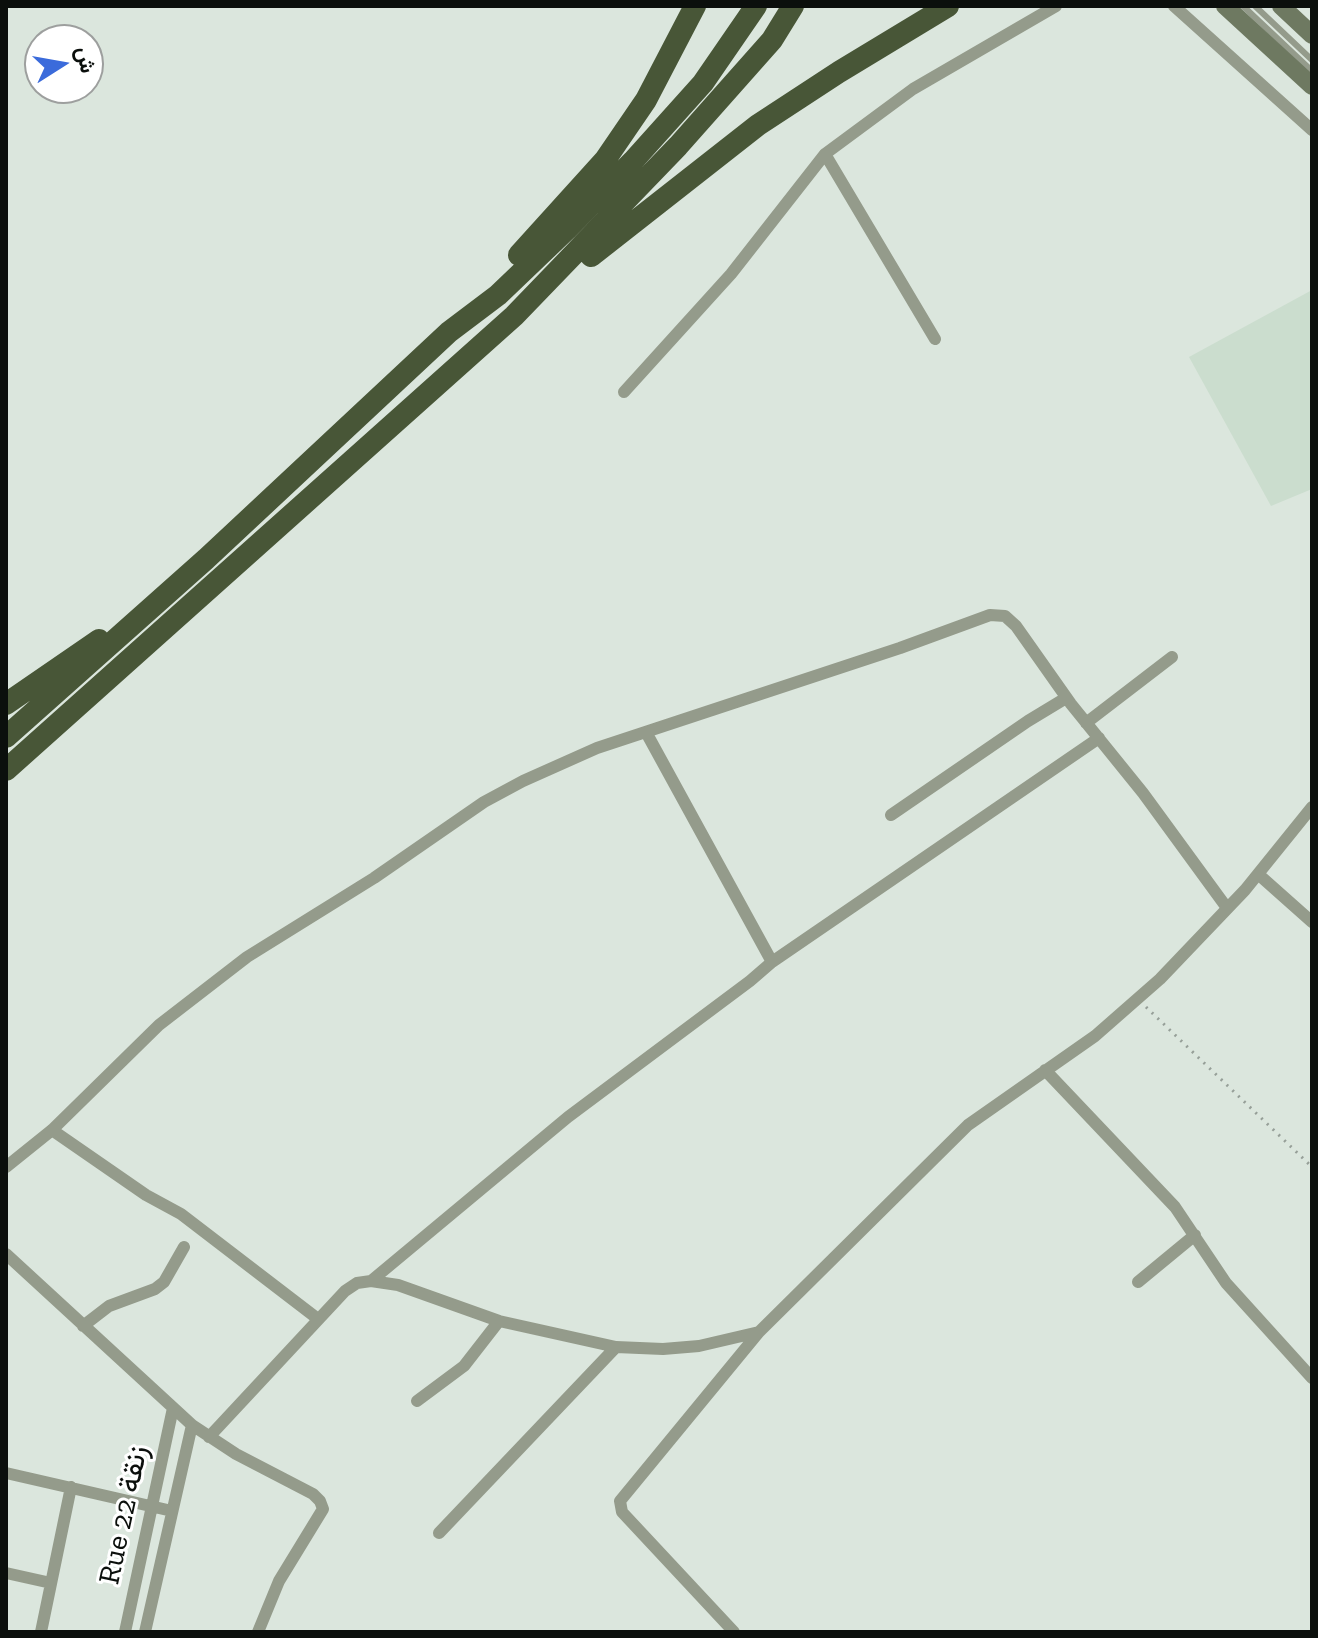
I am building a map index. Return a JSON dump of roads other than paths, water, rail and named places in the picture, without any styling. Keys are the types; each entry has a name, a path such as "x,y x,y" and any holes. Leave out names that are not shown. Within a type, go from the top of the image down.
{"highway":[{"path":"6,737 158,602 449,332 605,160 646,100 695,6"},
{"path":"449,332 498,295 633,161 703,83 756,6"},
{"path":"514,316 678,146 772,40 793,6"},
{"path":"6,770 514,316 758,125 948,6"},
{"path":"6,704 158,602"}],"main road":[{"path":"1225,6 1312,86"},
{"path":"1281,6 1312,35"}],"street":[{"path":"624,392 731,274 825,154 913,89 1056,6"},
{"path":"1174,6 1312,130"},
{"path":"825,154 935,339"},
{"path":"6,1167 52,1130 159,1025 247,957 374,878 484,802 597,748 647,734 990,615 1005,616 1016,626 1066,698 1143,793 1227,908"},
{"path":"1086,723 1172,657"},
{"path":"891,815 1066,698"},
{"path":"647,734 772,962"},
{"path":"371,1281 568,1117 772,962 1099,738"},
{"path":"734,1632 622,1512 620,1501 759,1332 968,1125 1095,1036 1160,979 1258,874 1312,807"},
{"path":"1258,874 1312,922"},
{"path":"1045,1070 1175,1207 1233,1292 1312,1378"},
{"path":"52,1130 146,1195 181,1214 318,1319"},
{"path":"1138,1282 1195,1235"},
{"path":"83,1326 109,1306 155,1289 164,1282 184,1247"},
{"path":"6,1254 192,1425 313,1494 320,1501 323,1509 279,1581 258,1632"},
{"path":"209,1437 318,1319 357,1283 371,1281 398,1285 499,1321 616,1347 663,1349 699,1346 759,1332"},
{"path":"417,1401 464,1366 499,1321"},
{"path":"439,1533 616,1347"},
{"name":"Rue 22 زنقة","path":"125,1632 173,1408"},
{"name":"Rue 22 زنقة","path":"145,1632 192,1425"},
{"path":"6,1473 172,1511"},
{"path":"41,1632 71,1487"},
{"path":"6,1573 51,1583"}],"lane":[{"path":"1243,6 1312,71"},
{"path":"1255,6 1312,60"}]}
